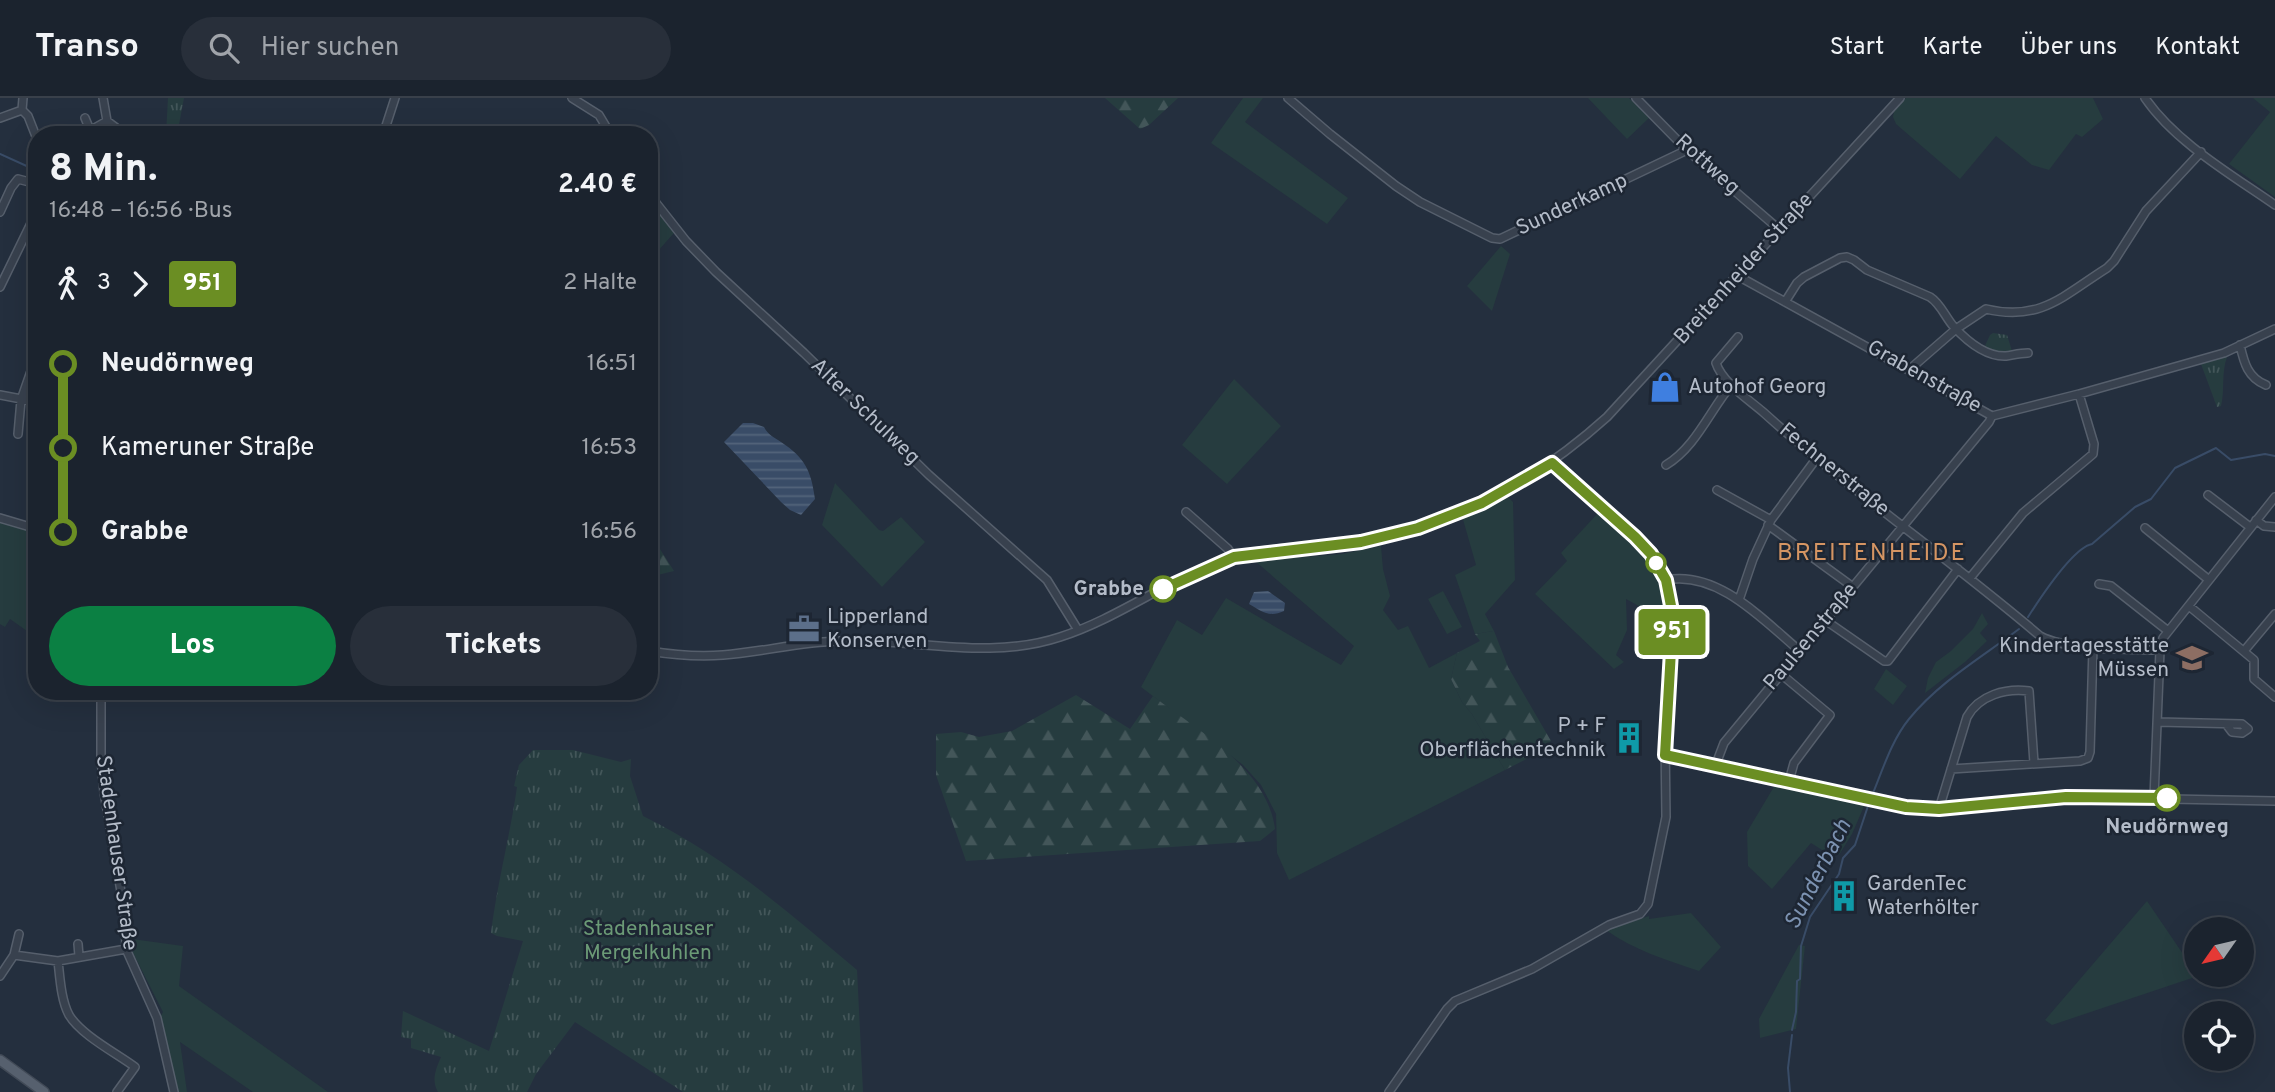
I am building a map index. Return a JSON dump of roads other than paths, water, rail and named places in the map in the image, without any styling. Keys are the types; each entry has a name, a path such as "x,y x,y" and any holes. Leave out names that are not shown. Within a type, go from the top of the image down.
{"main road":[{"path":"0,1060 44,1092"}],"street":[{"path":"23,98 23,110 32,126"},
{"path":"103,98 107,121 114,126"},
{"path":"386,126 396,98"},
{"path":"572,98 598,115 605,126"},
{"name":"Sunderkamp","path":"1288,98 1396,186 1417,200 1492,239 1500,239 1688,150"},
{"name":"Rottweg","path":"1636,98 1688,150 1780,230"},
{"name":"Breitenheider Straße","path":"658,652 694,656 723,655 841,641 942,647 1017,647 1051,640 1078,630 1234,557 1361,542 1418,528 1482,503 1552,463 1616,408 1900,98"},
{"path":"2145,98 2152,109 2201,152 2275,205"},
{"path":"0,118 23,110"},
{"path":"85,118 88,126"},
{"path":"98,126 107,121"},
{"path":"1910,369 1956,329 1986,309 2016,314 2042,309 2107,268 2115,261 2146,211 2201,152"},
{"path":"0,212 18,178 28,181"},
{"name":"Alter Schulweg","path":"658,205 686,241 716,272 795,344 938,484 1047,580 1078,630"},
{"path":"0,287 28,229"},
{"path":"1785,302 1804,277 1847,257 1867,270 1930,296 1956,329 1989,354 2006,356 2028,353"},
{"name":"Grabenstraße","path":"1738,276 1992,415 2079,394 2224,353 2275,329"},
{"name":"Fechnerstraße","path":"1738,337 1716,363 1732,384 1815,459 1904,526 2040,636 2049,641 2093,648 2160,650"},
{"path":"2240,345 2249,372 2256,381 2266,385"},
{"path":"18,434 21,400 28,380"},
{"path":"1666,465 1694,439 1715,404 1732,384"},
{"path":"1970,578 2023,513 2093,454 2094,444 2079,394"},
{"path":"0,395 28,401"},
{"name":"Paulsenstraße","path":"1716,764 1724,743 1989,422 1992,415"},
{"path":"1739,600 1753,559 1770,523 1815,459"},
{"path":"1389,1092 1455,1001 1524,973 1609,925 1640,914 1648,904 1665,817 1665,755 1673,616 1666,580 1651,554 1635,537 1552,463"},
{"path":"1717,490 1770,523 1853,587"},
{"path":"2208,495 2253,524 2275,527"},
{"path":"2154,798 2160,650 2163,638 2275,497"},
{"path":"1186,512 1234,557"},
{"path":"0,518 28,526"},
{"path":"2145,528 2209,580"},
{"path":"1825,620 1884,661 1888,661 1958,569"},
{"path":"1666,580 1689,578 1730,594 1800,651"},
{"path":"2099,584 2111,586 2168,631"},
{"path":"2189,606 2254,660 2254,679 2275,697"},
{"path":"2244,651 2275,614"},
{"path":"1951,769 2080,761 2089,756 2093,648"},
{"path":"1781,674 1830,715 1794,763 1788,781"},
{"path":"1939,809 1967,717 1974,706 1991,695 2026,690 2031,693 2034,763"},
{"name":"Stadenhauser Straße","path":"102,700 100,738 103,792 125,915 126,950 157,1018 174,1092"},
{"path":"2158,722 2226,724"},
{"path":"1665,755 1906,807 1939,809 2066,797 2275,801"},
{"path":"2,970 14,955 19,934"},
{"path":"78,944 79,956"},
{"path":"14,955 58,961 126,950"},
{"path":"58,961 69,1015 83,1031 135,1067 117,1092"}],"water":[{"path":"743,423 764,427 806,466 815,499 801,515 781,502 724,442"},
{"path":"1268,591 1285,603 1284,611 1269,614 1249,604 1254,592"}],"waterway":[{"path":"0,154 28,167"},
{"name":"Sunderbach","path":"2028,617 2066,564 2135,507 2151,499 2175,468 2216,448 2231,460 2265,454 2275,456"},
{"name":"Sunderbach","path":"1871,798 1892,747 1909,719 1947,682 2019,629"},
{"name":"Sunderbach","path":"1792,1030 1796,1012 1797,981 1800,979 1801,946 1810,917 1839,874 1843,858 1855,845 1869,803"},
{"name":"Sunderbach","path":"1790,1092 1788,1068 1792,1035"}],"place":[{"name":"Autohof Georg","path":"1665,387"},
{"name":"Grabbe","path":"1163,589"},
{"name":"Lipperland Konserven","path":"804,629"},
{"name":"Kindertagesstätte Müssen","path":"2192,658"},
{"name":"P + F Oberflächentechnik","path":"1629,738"},
{"name":"Neudörnweg","path":"2167,798"},
{"name":"GardenTec Waterhölter","path":"1844,896"}],"district":[{"name":"BREITENHEIDE","path":"1872,554"}],"park label":[{"name":"Stadenhauser Mergelkuhlen","path":"648,941"}]}
